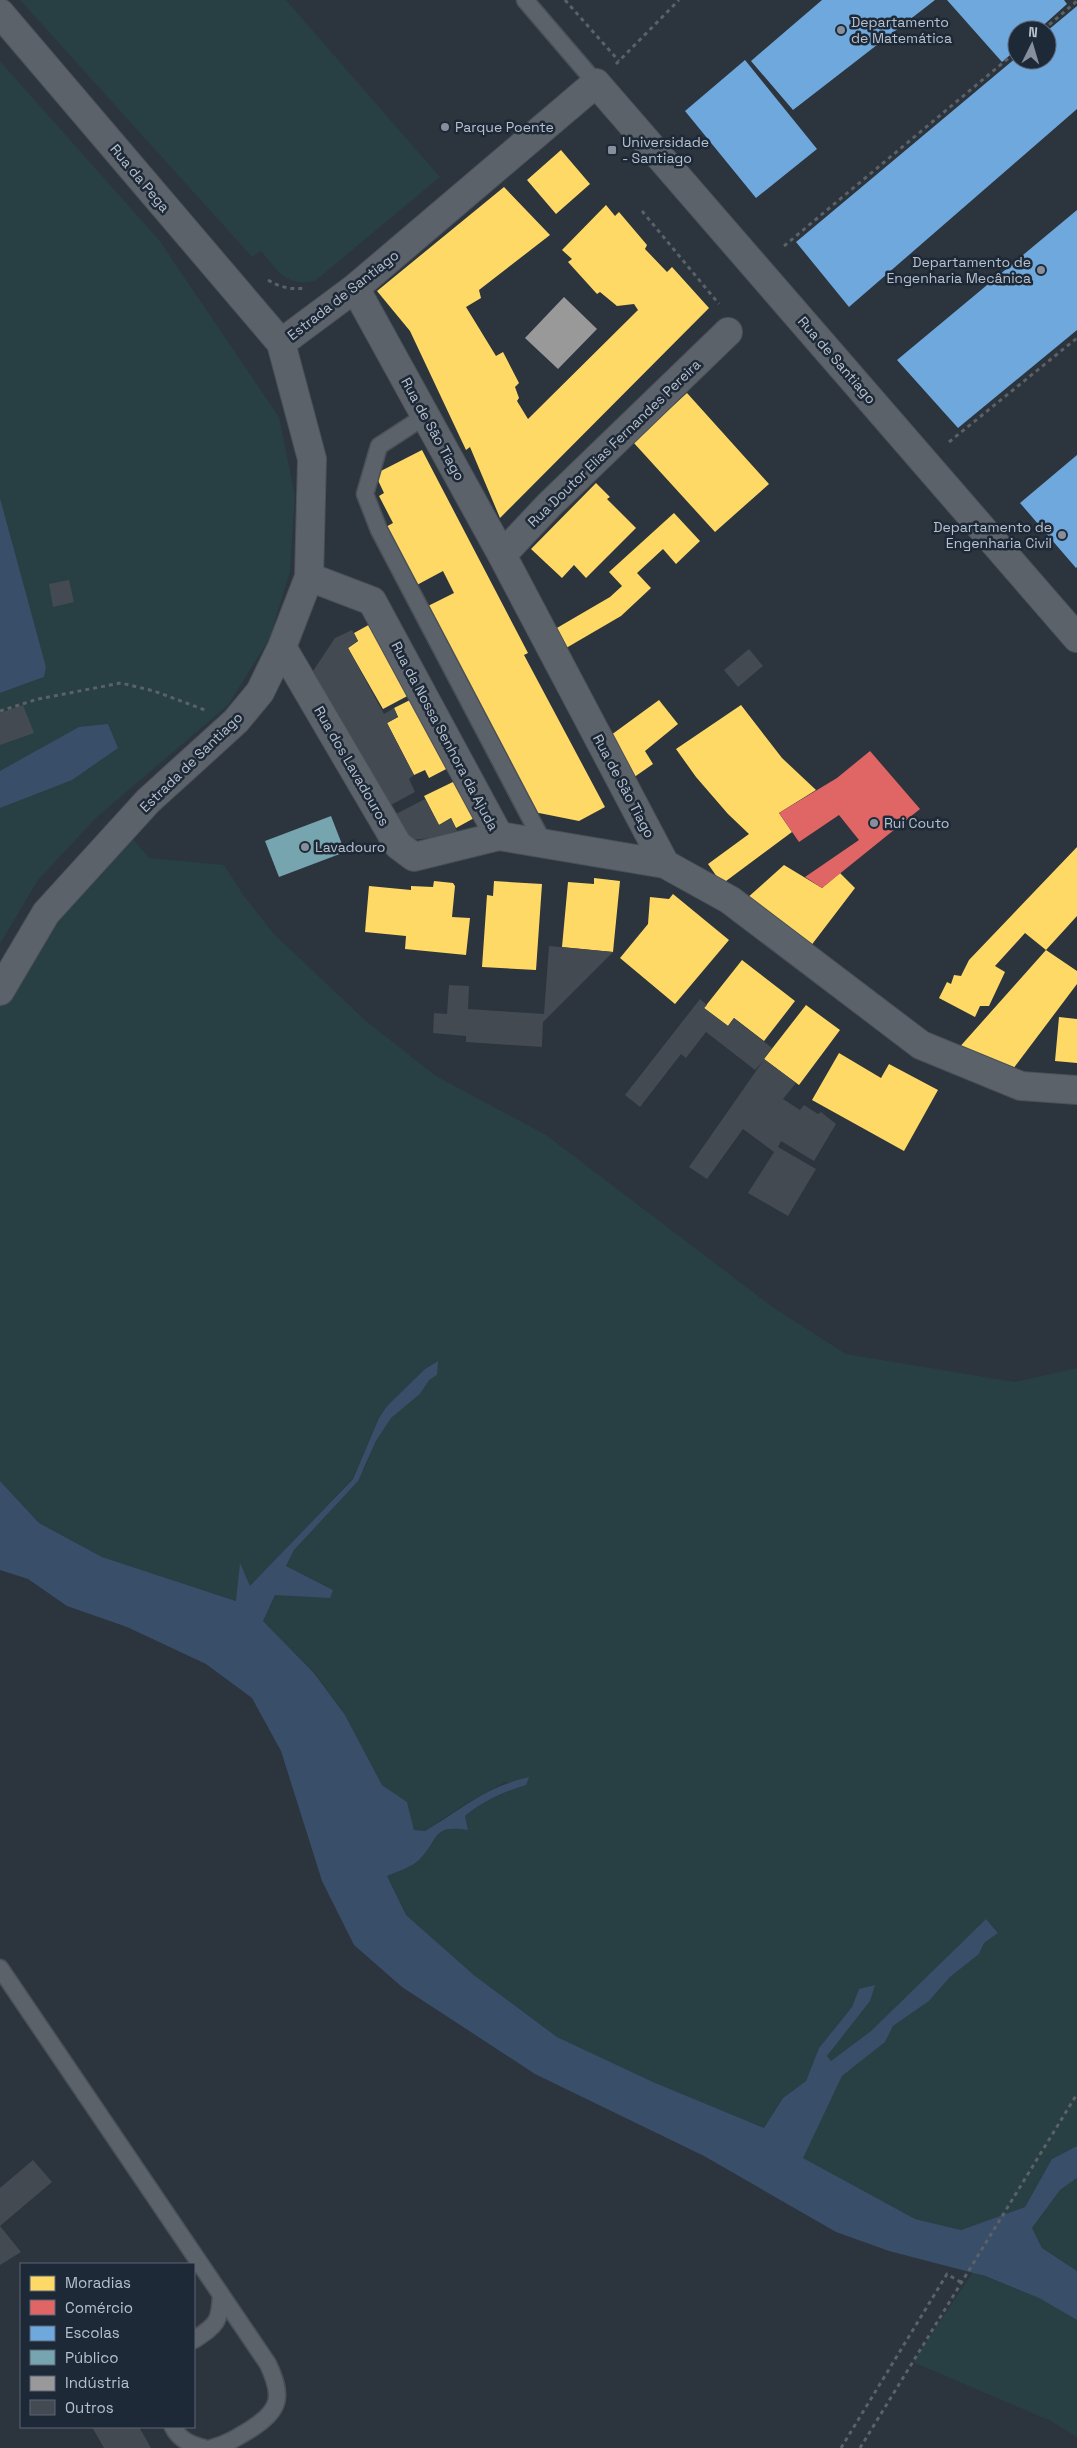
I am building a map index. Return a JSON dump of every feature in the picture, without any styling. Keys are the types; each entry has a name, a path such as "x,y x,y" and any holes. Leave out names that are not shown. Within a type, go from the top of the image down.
{"street":[{"name":"Rua da Pega","path":"0,13 281,343"},
{"name":"Estrada de Santiago","path":"0,991 46,913 148,802 236,721 260,692 282,647 309,577 312,459 281,343 355,288 596,83"},
{"name":"Rua de Santiago","path":"596,83 1077,638"},
{"name":"Rua de São Tiago","path":"355,288 502,555 665,864"},
{"name":"Rua Doutor Elias Fernandes Pereira","path":"502,555 549,506 728,332"},
{"name":"Rua da Nossa Senhora da Ajuda","path":"309,577 372,601 498,836 665,864"},
{"name":"Rua dos Lavadouros","path":"282,647 398,845 414,857 498,836"},
{"path":"665,864 730,900 921,1045 1021,1086 1077,1090"}],"lane":[{"path":"525,0 596,83"},
{"path":"425,416 379,446 365,494 379,530 544,844"},
{"path":"0,1968 268,2364 277,2383 276,2399 269,2418 228,2444 212,2448"},
{"path":"195,2339 214,2327 219,2316 221,2295"},
{"path":"174,2428 185,2441 204,2448"}],"path":[{"path":"565,0 619,61"},
{"path":"596,83 679,0"},
{"path":"1055,20 1077,1"},
{"path":"784,246 1007,59"},
{"path":"642,211 725,312 728,332"},
{"path":"264,278 276,285 295,290 311,287"},
{"path":"950,442 1077,338"},
{"path":"0,712 38,699 121,683 154,691 236,721"},
{"path":"860,2448 1077,2094"},
{"path":"841,2448 947,2274 962,2283"}],"green space":[{"path":"20,0 286,0 440,177 315,281 305,282 289,279 278,271 261,251 252,257"},
{"path":"0,61 159,240 279,417 295,495 290,571 270,638 228,705 96,818 38,880 0,944 0,808 25,798 36,753 0,771 0,693 44,677 46,667 0,498"},
{"path":"128,833 149,858 224,865 244,896 274,934 366,1021 436,1076 546,1135 774,1308 846,1354 1015,1382 1077,1368 1077,2146 1052,2159 1025,2207 961,2230 915,2219 802,2158 842,2076 885,2042 893,2026 929,2001 950,1977 979,1954 984,1943 998,1933 986,1919 871,2031 831,2061 827,2056 870,2001 859,1989 852,2007 819,2048 806,2081 783,2098 764,2128 653,2082 557,2037 475,1976 406,1915 387,1876 416,1863 442,1832 448,1829 468,1830 465,1816 486,1801 526,1785 505,1782 462,1806 425,1831 414,1830 407,1802 382,1785 345,1715 315,1673 263,1621 275,1595 333,1590 286,1566 294,1550 365,1468 376,1441 391,1418 420,1394 429,1380 437,1375 437,1361 425,1369 387,1406 379,1418 353,1478 250,1587 240,1564 237,1601 102,1557 39,1523 0,1481 0,1000 48,922"},
{"path":"1077,2178 1077,2271 1042,2248 1032,2228 1060,2190"},
{"path":"973,2272 1039,2298 1077,2320 1077,2437 1051,2421 913,2362"}],"water":[{"path":"0,498 46,667 44,677 0,693"},
{"path":"108,724 118,748 72,780 0,808 0,771 79,727"},
{"path":"438,1361 437,1375 429,1380 420,1394 391,1418 376,1441 358,1481 294,1550 286,1566 333,1590 330,1598 275,1595 263,1621 314,1673 345,1715 382,1785 407,1802 414,1830 425,1831 487,1793 513,1781 529,1777 526,1785 494,1797 479,1805 465,1816 468,1830 448,1829 442,1831 416,1863 387,1876 406,1915 475,1976 557,2037 653,2082 764,2128 783,2098 806,2081 819,2048 852,2007 859,1989 875,1985 870,2001 827,2056 831,2061 871,2031 986,1919 998,1933 984,1943 979,1954 950,1977 929,2001 893,2026 885,2042 842,2076 803,2158 915,2219 961,2230 1025,2207 1052,2159 1077,2146 1077,2178 1060,2190 1032,2228 1042,2248 1077,2271 1077,2320 1039,2298 985,2276 889,2251 836,2232 704,2156 535,2074 402,1987 354,1945 322,1881 281,1751 252,1698 206,1664 127,1627 67,1606 28,1579 0,1570 0,1481 39,1523 102,1557 236,1601 240,1563 250,1586 353,1479 379,1418 387,1406 425,1369"}],"building: Moradias":[{"path":"561,150 590,184 556,214 527,180"},
{"path":"504,187 550,235 479,290 481,298 466,307 496,356 503,352 519,383 515,387 519,398 517,401 528,419 638,310 634,304 617,306 600,292 597,294 568,262 572,259 562,250 606,205 615,216 619,212 647,245 645,249 667,272 672,267 709,308 500,518 470,447 466,450 410,331 377,291"},
{"path":"687,393 769,484 715,532 633,442"},
{"path":"422,450 528,653 524,655 605,807 579,821 534,812 426,607 454,593 443,571 415,586 384,528 393,523 379,496 384,493 375,474"},
{"path":"596,483 610,497 607,499 636,528 586,578 574,565 562,578 531,549"},
{"path":"674,513 700,541 676,564 663,549 637,573 651,588 621,616 561,651 550,632 610,597 622,586 609,572"},
{"path":"374,622 413,693 383,709 348,648 358,641 354,633"},
{"path":"414,698 450,767 429,778 425,770 414,775 387,723 398,717 394,708"},
{"path":"659,700 678,724 645,751 653,764 630,780 607,738"},
{"path":"741,705 782,758 816,790 779,813 792,832 722,884 708,864 749,834 728,814 696,777 676,749"},
{"path":"457,780 476,817 456,828 451,818 439,825 424,796"},
{"path":"1077,847 1077,916 1046,950 1025,933 995,966 1005,972 989,1006 980,1006 975,1017 939,998 947,982 951,984 954,975 961,976 969,960"},
{"path":"784,865 822,888 840,873 855,888 810,947 746,899"},
{"path":"594,878 620,881 613,952 562,947 568,882 594,884"},
{"path":"434,881 453,883 455,886 452,917 470,918 466,955 405,949 406,936 365,932 369,886 411,890 411,886 433,887"},
{"path":"494,881 542,884 536,970 482,967 487,895 493,896"},
{"path":"673,894 729,940 675,1004 620,958 648,924 650,897 669,899"},
{"path":"1046,950 1077,971 1077,984 1013,1069 957,1050"},
{"path":"742,960 795,1001 764,1041 734,1018 728,1026 704,1008"},
{"path":"806,1005 840,1030 799,1085 764,1059"},
{"path":"1059,1017 1077,1019 1077,1063 1055,1061"},
{"path":"839,1053 881,1078 889,1064 938,1090 904,1151 812,1100"}],"building: Comércio":[{"name":"Rui Couto","path":"870,751 920,809 822,888 805,877 859,840 839,815 799,842 779,813 837,778"}],"building: Escolas":[{"name":"Departamento de Matemática","path":"822,0 935,0 793,110 751,61"},
{"name":"Departamento de Matemática","path":"947,0 1064,0 1067,4 1049,20 1007,20 1007,58 1002,62"},
{"path":"1077,6 1077,109 849,307 796,242 1007,65 1007,70 1057,70 1057,23"},
{"path":"745,60 817,149 756,198 685,111"},
{"name":"Departamento de Engenharia Mecânica","path":"1077,210 1077,330 958,428 897,360"},
{"name":"Departamento de Engenharia Civil","path":"1077,455 1077,567 1076,568 1020,503"}],"building: Público":[{"name":"Lavadouro","path":"331,816 345,852 279,877 265,841"}],"building: Indústria":[{"path":"564,297 597,329 558,369 525,338"}],"building: Outros":[{"path":"69,580 74,602 53,607 49,584"},
{"path":"352,630 358,641 348,648 384,714 394,708 398,717 387,723 414,775 409,779 415,792 391,805 313,671 335,638"},
{"path":"749,649 763,666 738,687 724,670"},
{"path":"23,705 34,733 0,745 0,713"},
{"path":"425,799 439,825 451,818 457,831 432,838 411,840 396,814"},
{"path":"549,946 613,952 543,1022 542,1047 466,1042 466,1036 433,1033 434,1013 447,1014 449,985 469,986 468,1009 544,1014"},
{"path":"700,999 707,1005 704,1008 728,1026 734,1018 772,1048 764,1059 796,1083 783,1099 800,1110 804,1105 818,1114 821,1112 836,1124 814,1161 781,1141 778,1147 816,1169 788,1216 748,1193 774,1152 743,1129 707,1179 689,1167 763,1061 755,1070 706,1032 686,1058 681,1054 640,1107 625,1095"},
{"path":"33,2160 52,2182 0,2226 0,2188"},
{"path":"0,2226 21,2252 0,2265"},
{"path":"93,2428 140,2428 151,2448 104,2448"}],"place":[{"name":"Departamento de Matemática","path":"841,30"},
{"name":"Parque Poente","path":"445,127"},
{"name":"Universidade - Santiago","path":"612,150"},
{"name":"Departamento de Engenharia Mecânica","path":"1041,270"},
{"name":"Departamento de Engenharia Civil","path":"1062,535"},
{"name":"Rui Couto","path":"874,823"},
{"name":"Lavadouro","path":"305,847"}]}
